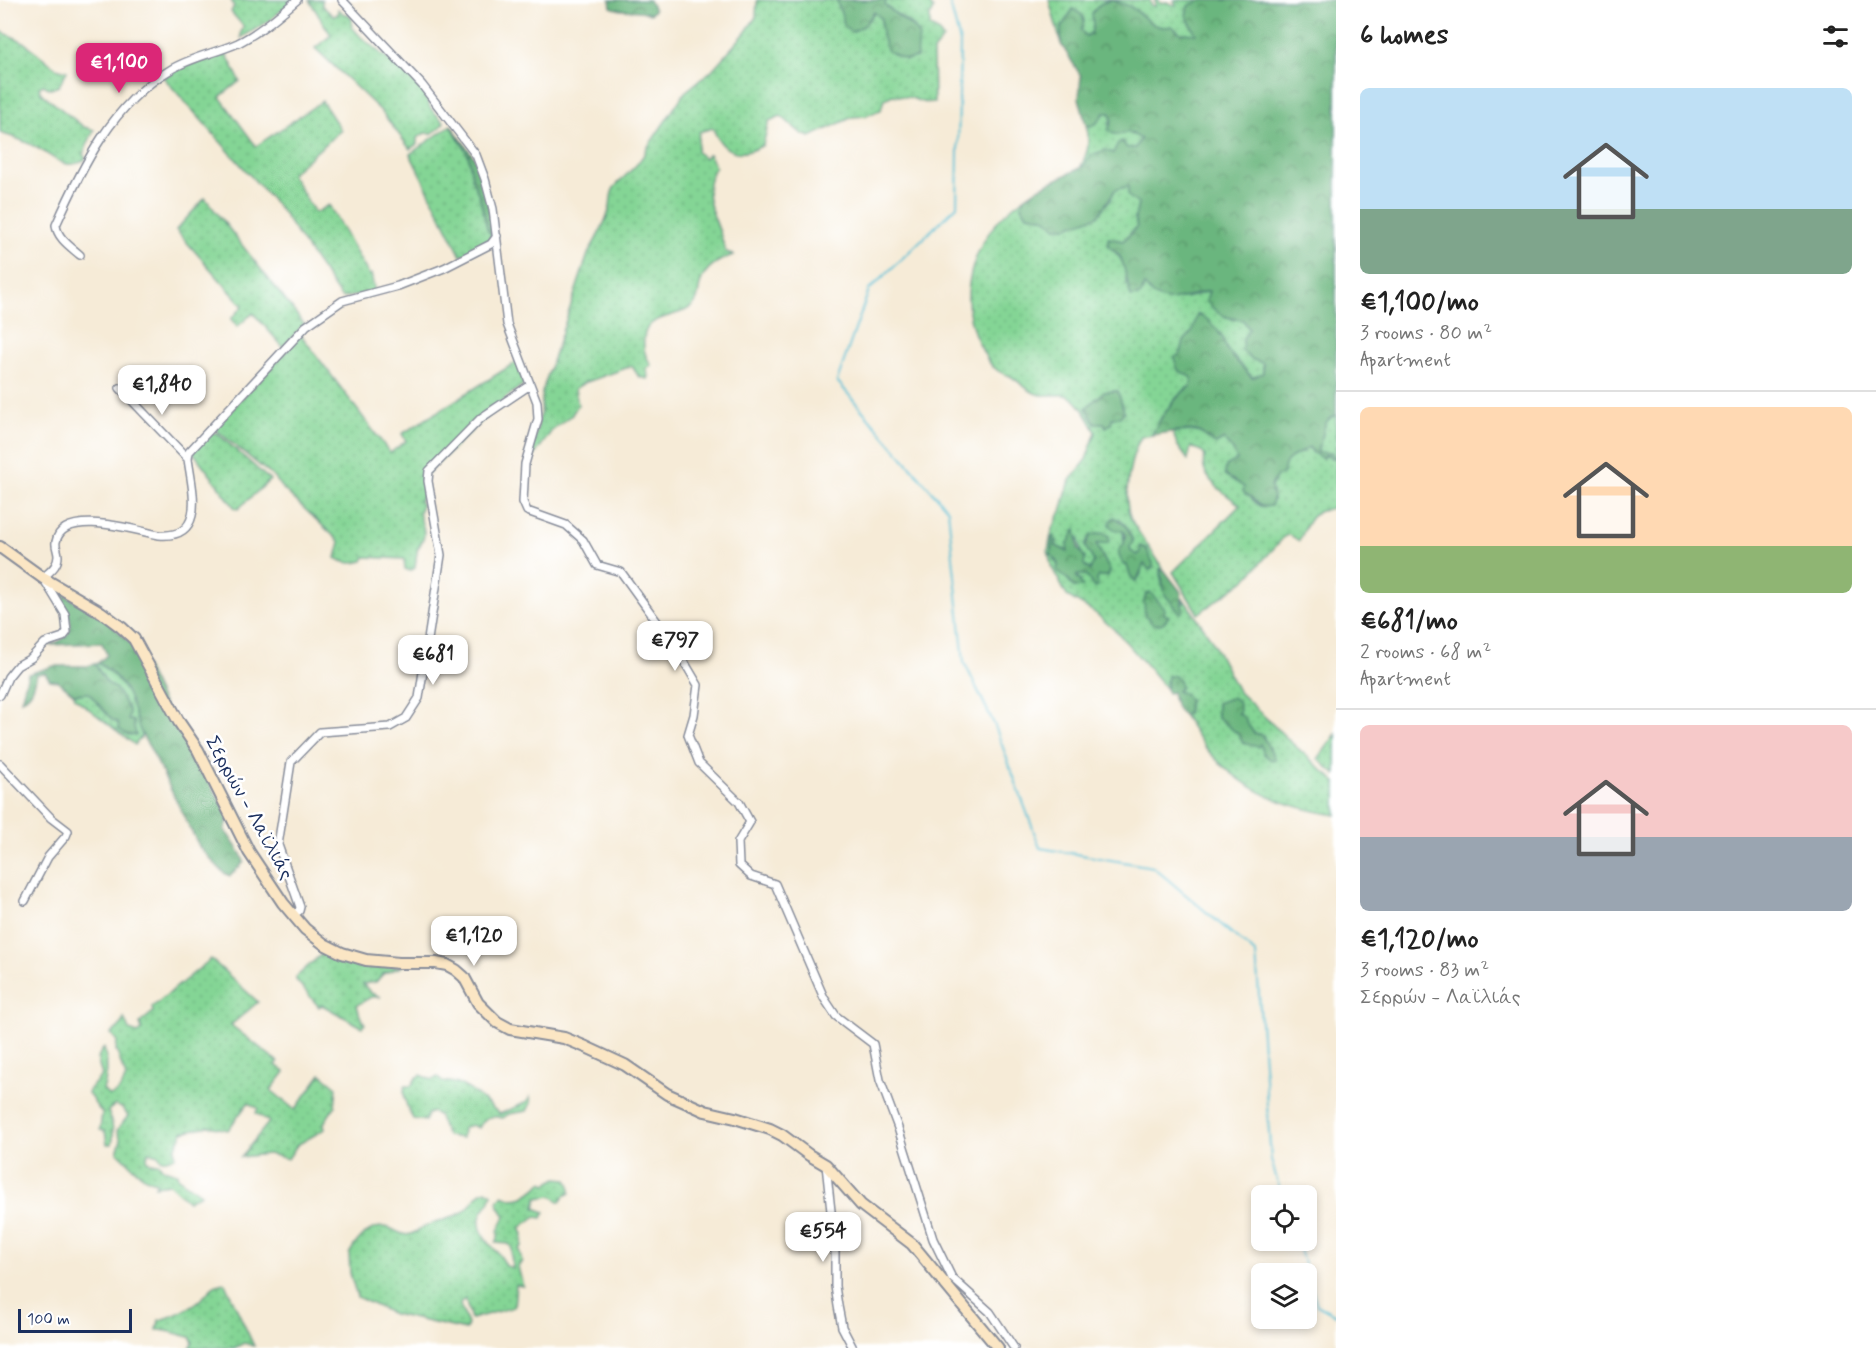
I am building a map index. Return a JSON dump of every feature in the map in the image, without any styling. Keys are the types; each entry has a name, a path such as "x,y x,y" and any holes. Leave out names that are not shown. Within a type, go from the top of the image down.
{"main road":[{"name":"Σερρών - Λαϊλιάς","path":"0,547 43,578 101,612 134,639 179,722 203,759 249,852 265,879 305,929 324,944 366,960 447,965 464,977 478,1003 496,1022 510,1029 564,1038 625,1065 667,1094 695,1107 770,1129 826,1165 861,1205 912,1244 998,1348"}],"street":[{"path":"80,255 60,237 56,225 73,186 120,112 149,84 172,68 240,42 266,26 297,0"},
{"path":"342,0 422,85 476,155 485,179 496,237 507,324 537,402 538,419 525,464 523,502 527,511 566,525 583,540 597,565 621,572 676,648 698,685 694,715 688,735 699,763 739,802 750,822 738,842 739,865 751,876 775,884 824,998 836,1016 873,1044 880,1080 898,1128 933,1239 952,1278 990,1312 1014,1348"},
{"path":"0,695 8,677 17,666 32,658 45,643 63,637 67,632 65,614 43,578 56,567 58,556 56,541 62,531 93,521 170,536 184,530 192,521 194,504 189,452 306,326 342,301 398,286 444,268 491,244 496,237"},
{"path":"292,915 299,911 300,907 278,845 291,762 320,732 390,727 406,718 419,698 441,555 428,482 429,471 481,418 530,385"},
{"path":"120,388 188,459"},
{"path":"0,764 51,818 68,831 48,857 25,901"},
{"path":"826,1165 836,1248 835,1286 842,1327 853,1348"}],"green space":[{"path":"231,0 293,0 269,21 241,38 244,27 231,12 234,6"},
{"path":"309,0 322,0 322,6 334,16 338,14 338,9 348,14 352,19 352,27 361,37 392,61 422,89 431,109 444,122 440,128 431,134 425,133 417,138 417,144 410,149 381,111 315,48 331,35"},
{"path":"610,0 649,0 654,10 650,14 617,9 611,7"},
{"path":"757,0 837,0 844,26 870,19 874,12 881,18 882,35 917,57 914,27 885,5 886,0 927,0 933,9 930,16 930,27 938,31 943,39 933,51 934,102 923,102 893,95 884,99 881,110 866,116 853,117 810,137 802,134 781,116 769,121 763,145 747,152 727,148 721,143 713,128 699,132 697,152 704,158 709,154 715,167 708,189 711,209 725,251 733,255 708,270 702,279 695,303 682,312 658,320 646,330 644,349 651,365 647,368 648,379 639,377 632,366 584,383 575,389 578,405 571,416 553,429 529,463 541,412 542,392 588,254 608,213 613,190 640,160 685,92 711,71 745,33 756,17"},
{"path":"837,0 886,0 885,5 919,34 917,57 906,60 887,51 882,35 881,18 874,12 865,25 852,32 844,26"},
{"path":"1049,0 1111,0 1100,4 1091,34 1085,36 1081,30 1084,21 1082,15 1073,9 1061,28 1061,44"},
{"path":"1111,0 1129,6 1158,26 1172,26 1180,33 1196,34 1186,15 1188,6 1197,2 1196,0 1336,0 1336,415 1325,424 1318,447 1318,452 1332,453 1335,458 1326,455 1322,458 1313,453 1309,447 1292,457 1284,467 1284,473 1276,477 1271,486 1273,500 1271,506 1258,504 1245,494 1244,487 1225,475 1226,466 1237,460 1224,439 1216,444 1196,431 1174,431 1152,435 1169,408 1191,386 1192,378 1178,370 1174,358 1181,353 1184,341 1193,331 1197,314 1207,319 1217,330 1227,350 1252,378 1263,373 1263,363 1251,359 1242,351 1243,339 1249,329 1243,320 1226,317 1214,310 1206,301 1209,291 1166,300 1158,298 1144,285 1141,295 1131,297 1121,259 1108,246 1108,238 1123,241 1137,227 1135,218 1138,204 1128,196 1128,186 1115,190 1098,216 1067,227 1057,227 1043,217 1027,215 1022,206 1023,199 1039,188 1082,167 1092,155 1105,150 1113,153 1118,143 1122,141 1127,148 1135,148 1141,139 1129,132 1113,134 1108,130 1112,121 1110,113 1104,113 1097,123 1091,126 1086,125 1079,98 1081,76 1061,44 1061,28 1073,9 1082,15 1084,21 1081,30 1086,36 1091,34 1092,13 1100,4"},
{"path":"1112,0 1150,0 1151,5 1155,7 1155,0 1176,6 1174,0 1196,0 1188,20 1197,34 1180,33 1172,26 1153,25 1130,7"},
{"path":"0,31 22,41 56,68 67,71 59,86 51,89 43,85 39,88 41,93 84,127 94,130 83,154 86,159 79,163 67,164 30,144 0,133"},
{"path":"225,51 240,81 220,97 256,146 322,101 341,130 291,174 315,213 329,205 369,275 371,274 375,292 342,298 339,295 280,209 163,77 183,66"},
{"path":"1107,112 1112,116 1109,125 1141,139 1135,148 1100,158 1080,168 1088,147 1086,125 1096,123"},
{"path":"451,125 468,154 473,182 479,195 488,231 492,235 483,245 461,256 410,154"},
{"path":"451,125 474,157 483,178 493,227 492,235 488,231 479,195 473,182 468,154"},
{"path":"1128,186 1138,204 1135,218 1137,227 1123,241 1108,238 1108,246 1120,258 1124,267 1126,284 1144,285 1186,298 1210,291 1232,319 1243,319 1249,329 1243,339 1251,359 1263,363 1263,373 1253,378 1227,350 1223,338 1197,314 1193,331 1184,341 1181,353 1193,378 1191,386 1168,407 1152,435 1141,437 1128,478 1128,511 1164,570 1160,569 1160,575 1167,594 1176,608 1184,603 1183,598 1210,637 1238,691 1336,782 1336,815 1317,812 1267,796 1224,767 1206,749 1183,715 1187,714 1189,699 1166,681 1166,689 1117,632 1094,612 1067,596 1051,566 1048,550 1052,530 1061,511 1070,480 1085,462 1096,432 1082,409 1072,398 1065,395 1035,394 991,365 971,324 968,304 969,284 982,245 993,228 1023,199 1022,206 1027,215 1043,217 1057,227 1067,227 1079,222 1109,202 1115,190","holes":["1118,391 1124,412 1111,418 1106,427 1104,423 1095,422 1090,413 1104,392","1119,519 1126,526 1133,541 1131,551 1137,555 1145,548 1149,556 1141,567 1141,574 1136,582 1130,575 1127,565 1124,565 1120,558 1124,545 1123,530 1115,530 1109,524","1052,538 1057,540 1056,546 1069,552 1079,538 1084,565 1090,570 1094,561 1085,546 1088,539 1102,544 1096,543 1110,571 1104,576 1099,576 1097,580 1076,574 1081,581 1073,586 1051,554","1217,703 1238,713 1254,733 1263,735 1268,749 1259,742 1243,743 1238,734 1217,717"]},
{"path":"205,198 304,324 283,347 253,313 237,327 231,319 243,306 176,230"},
{"path":"301,335 390,453 406,441 402,434 518,361 524,384 507,397 426,475 425,498 422,497 419,501 422,505 420,517 424,536 417,550 415,568 410,571 405,569 404,559 365,557 363,561 352,563 336,558 340,542 280,486 276,479 214,428"},
{"path":"1118,391 1124,412 1120,417 1112,418 1111,424 1106,427 1104,423 1095,423 1086,408 1104,392"},
{"path":"1336,415 1336,505 1318,512 1309,521 1299,541 1290,535 1285,536 1246,579 1198,614 1173,572 1240,505 1220,490 1208,477 1203,463 1205,456 1201,451 1191,447 1188,460 1177,445 1173,432 1197,432 1216,444 1224,439 1237,460 1226,466 1225,475 1242,485 1259,506 1264,507 1271,506 1273,500 1271,486 1288,458 1309,447 1313,453 1335,458 1318,452 1326,423 1330,417"},
{"path":"217,433 270,480 238,509 193,452 207,435"},
{"path":"1114,517 1126,526 1133,541 1131,551 1137,555 1140,553 1140,546 1146,548 1153,563 1153,567 1149,570 1144,564 1136,582 1119,556 1125,535 1123,531 1115,530 1110,526 1110,521"},
{"path":"1076,529 1078,548 1085,558 1084,565 1090,570 1094,561 1085,546 1091,535 1104,533 1109,536 1107,543 1096,544 1110,571 1108,576 1099,576 1098,586 1094,588 1086,575 1076,575 1083,587 1073,587 1069,580 1057,572 1058,564 1051,554 1052,538 1055,536 1056,546 1068,552 1067,545"},
{"path":"1160,569 1164,570 1181,592 1183,612 1180,613 1165,595"},
{"path":"51,586 108,621 138,651 175,728 188,743 229,817 225,830 244,862 230,876 224,873 200,848 143,736 127,693 121,683 98,663 107,655 102,643 49,645 61,640 70,628 67,612"},
{"path":"1150,592 1165,609 1164,614 1169,616 1162,623 1152,624 1149,618 1145,617 1144,601 1146,594"},
{"path":"98,663 115,677 133,704 142,736 135,745 75,698 74,694 89,693 118,724 135,735 133,721 128,720 129,711 116,689 106,682 95,664"},
{"path":"95,664 106,682 116,689 124,702 129,711 128,720 133,721 136,735 127,735 119,729 118,722 112,720 89,693 74,694 58,681 50,680 45,673 37,674 31,692 21,700 28,674 54,666"},
{"path":"1168,676 1175,676 1179,680 1181,687 1177,691 1189,699 1187,714 1181,713 1175,705 1172,692 1168,693 1166,689"},
{"path":"1233,697 1238,701 1240,710 1238,713 1246,719 1254,733 1262,735 1275,759 1271,760 1264,754 1260,744 1258,747 1243,743 1238,734 1217,717 1217,703"},
{"path":"1336,734 1336,775 1318,759"},
{"path":"325,951 363,964 403,966 383,974 376,982 363,984 371,993 381,997 371,997 357,1005 365,1024 362,1027 322,1005 319,1007 296,980 296,977"},
{"path":"211,959 258,1002 231,1025 278,1062 276,1065 285,1072 271,1090 295,1110 321,1074 337,1087 335,1106 324,1123 325,1129 297,1145 288,1159 268,1154 241,1157 269,1122 256,1113 258,1108 248,1103 228,1130 208,1126 183,1132 175,1149 175,1157 162,1160 158,1155 148,1152 147,1160 177,1173 178,1178 201,1194 188,1201 169,1184 155,1186 157,1182 146,1178 117,1152 121,1140 117,1130 128,1116 122,1108 115,1105 108,1111 113,1135 112,1144 107,1144 105,1131 100,1130 102,1112 88,1094 102,1075 98,1060 104,1048 107,1069 103,1090 109,1096 118,1091 123,1084 126,1077 116,1050 117,1041 111,1034 120,1026 124,1018 129,1030 138,1033 142,1030 140,1023 153,1012 152,1007"},
{"path":"421,1075 432,1080 438,1077 443,1082 459,1084 500,1114 527,1102 530,1097 531,1103 527,1111 509,1114 503,1118 488,1117 479,1128 471,1125 463,1128 462,1138 447,1136 438,1115 433,1112 428,1114 425,1121 413,1119 409,1111 405,1098 405,1086 411,1086"},
{"path":"557,1178 567,1179 570,1193 560,1202 552,1196 537,1198 535,1208 545,1212 542,1218 535,1217 520,1228 523,1234 522,1246 519,1249 522,1261 518,1267 523,1286 516,1285 514,1307 471,1319 465,1299 460,1305 468,1324 466,1330 393,1314 357,1297 350,1273 349,1254 365,1234 382,1227 405,1235 411,1234 463,1212 479,1194 486,1190 492,1194 480,1218 482,1232 506,1266 513,1268 512,1249 509,1244 496,1243 498,1231 505,1216 498,1201 503,1195 514,1199 519,1198 543,1182 546,1184"},
{"path":"225,1283 254,1346 244,1343 234,1348 190,1348 193,1342 190,1337 157,1330 159,1320 188,1308 214,1287"}],"waterway":[{"path":"949,0 960,42 957,206 869,290 837,381 948,510 964,662 995,726 1040,848 1153,867 1256,954 1271,1160 1279,1185"},
{"path":"1300,1251 1317,1305 1336,1315"}]}
